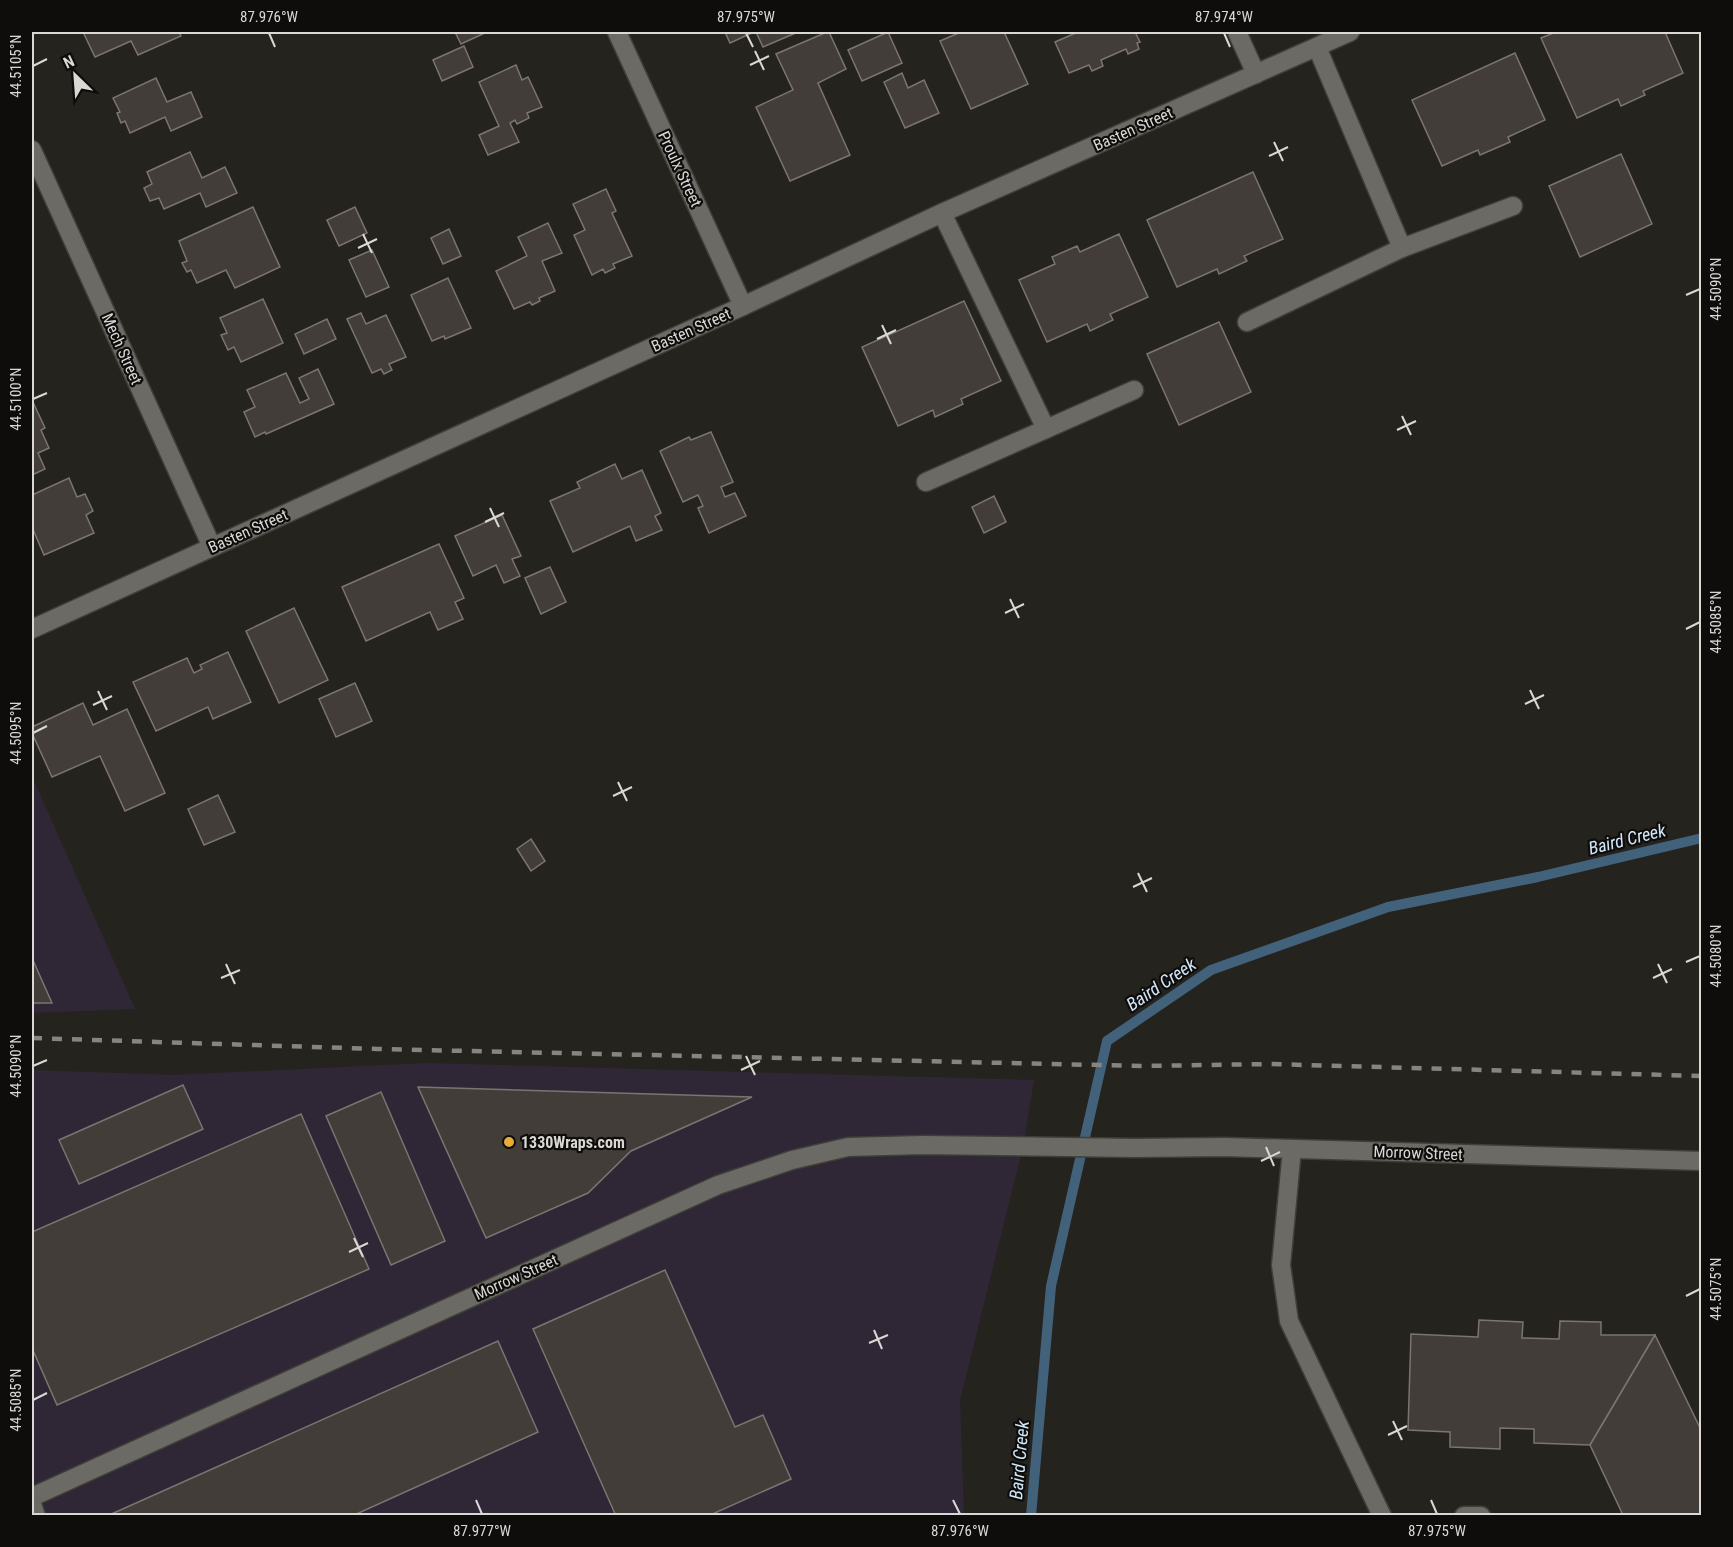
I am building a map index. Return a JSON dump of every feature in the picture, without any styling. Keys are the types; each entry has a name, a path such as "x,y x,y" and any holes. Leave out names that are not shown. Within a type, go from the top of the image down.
{"street":[{"name":"Proulx Street","path":"617,32 743,306"},
{"path":"1237,32 1256,74"},
{"name":"Basten Street","path":"32,629 743,306 942,213 1350,32"},
{"path":"1317,47 1402,248"},
{"name":"Mech Street","path":"32,150 212,547"},
{"path":"1247,322 1402,248 1513,206"},
{"path":"942,213 1046,429"},
{"path":"926,482 1134,390"},
{"name":"Morrow Street","path":"32,1497 718,1185 792,1160 848,1147 923,1145 1225,1147 1701,1161"},
{"path":"1292,1149 1281,1264 1289,1321 1382,1515"},
{"path":"32,1504 36,1515"},
{"path":"1464,1515 1481,1515"}],"shaded area":[{"path":"32,776 135,1009 32,1013"},
{"path":"427,1063 1034,1080 1023,1147 960,1400 964,1515 32,1516 32,1070 173,1075"}],"building":[{"path":"83,32 179,32 181,36 138,55 131,41 95,57"},
{"path":"455,32 487,32 461,44"},
{"path":"725,32 754,32 730,43"},
{"path":"756,32 798,32 763,47"},
{"path":"827,32 846,69 818,83 850,155 790,181 756,107 793,90 776,54"},
{"path":"888,32 902,63 862,81 848,50"},
{"path":"961,32 1004,32 1028,84 971,109 940,41"},
{"path":"1078,32 1135,32 1140,42 1137,43 1139,49 1128,54 1126,49 1101,60 1103,66 1092,71 1089,65 1069,73 1055,42"},
{"path":"1556,32 1665,32 1683,73 1643,91 1645,95 1621,106 1618,99 1577,118 1541,38"},
{"path":"464,46 473,67 442,81 433,60"},
{"path":"1515,53 1545,120 1508,137 1510,142 1480,155 1478,150 1442,166 1412,100"},
{"path":"516,65 522,80 528,77 542,107 527,113 529,118 517,124 515,120 510,123 519,142 488,155 479,135 499,126 479,82"},
{"path":"902,73 908,88 924,80 939,113 905,128 884,82"},
{"path":"156,78 167,102 191,92 202,117 171,131 165,117 130,133 125,121 121,123 117,113 120,112 113,98"},
{"path":"190,152 202,178 225,167 237,193 206,207 200,193 164,209 159,198 150,201 144,188 152,184 147,172"},
{"path":"1621,154 1652,224 1580,257 1549,186"},
{"path":"1253,172 1283,239 1244,256 1247,261 1219,274 1217,269 1177,287 1147,220"},
{"path":"606,189 616,211 612,213 632,256 613,264 615,268 605,273 603,269 592,275 574,235 585,230 573,204"},
{"path":"253,207 280,267 235,288 226,270 197,283 191,270 187,272 182,263 187,261 179,241"},
{"path":"355,207 367,233 339,246 327,220"},
{"path":"548,223 562,253 542,261 555,291 539,298 540,301 532,305 530,302 514,309 496,271 527,256 518,237"},
{"path":"449,229 461,256 443,264 431,238"},
{"path":"1119,234 1148,297 1110,314 1113,320 1090,331 1087,324 1047,342 1019,280 1055,264 1052,257 1077,246 1080,252"},
{"path":"372,250 389,287 366,297 349,260"},
{"path":"448,278 471,328 445,339 444,336 432,341 411,295"},
{"path":"263,299 283,343 241,362 234,347 228,350 221,335 227,333 220,318"},
{"path":"964,301 1001,381 961,399 963,404 935,417 933,410 898,426 862,347"},
{"path":"361,313 366,324 386,315 406,357 389,364 392,370 384,374 381,369 372,373 347,319"},
{"path":"327,319 336,339 304,354 295,334"},
{"path":"1219,322 1251,392 1179,425 1147,354"},
{"path":"318,369 334,404 255,437 244,412 255,407 247,390 286,373 300,403 309,399 299,378"},
{"path":"32,400 45,428 41,430 49,448 38,453 45,469 32,475"},
{"path":"711,432 733,482 721,487 725,497 735,493 746,516 709,533 698,508 703,506 698,495 683,502 660,451 689,437 691,440"},
{"path":"615,464 622,479 642,470 661,513 655,516 662,530 636,541 630,526 573,552 550,501 580,488 577,482"},
{"path":"69,478 77,497 85,494 93,511 86,515 94,533 44,555 32,527 32,495"},
{"path":"994,496 1006,522 984,533 972,507"},
{"path":"502,515 521,556 512,559 520,576 504,583 496,565 473,576 455,536"},
{"path":"439,544 464,598 455,602 463,619 438,630 430,612 366,641 342,587"},
{"path":"550,567 566,602 541,614 525,578"},
{"path":"294,608 328,680 279,703 246,631"},
{"path":"228,652 251,702 213,719 208,707 156,731 133,682 187,658 194,673 202,669 200,665"},
{"path":"355,683 372,721 336,737 319,699"},
{"path":"83,703 93,725 127,709 165,793 125,811 100,756 52,777 32,733 32,727"},
{"path":"218,795 235,832 204,845 188,809"},
{"path":"531,839 545,861 531,871 517,849"},
{"path":"32,958 52,1003 32,1003"},
{"path":"183,1085 203,1129 79,1184 59,1140"},
{"path":"418,1087 752,1097 631,1151 588,1193 486,1238"},
{"path":"381,1092 445,1241 391,1265 326,1116"},
{"path":"301,1114 369,1269 57,1405 32,1348 32,1232"},
{"path":"665,1270 735,1427 763,1415 791,1479 708,1516 616,1516 533,1329"},
{"path":"1479,1320 1523,1322 1522,1338 1559,1339 1560,1321 1601,1322 1601,1335 1655,1335 1590,1445 1534,1443 1534,1429 1500,1428 1500,1449 1450,1447 1450,1432 1408,1430 1411,1334 1478,1337"},
{"path":"1655,1335 1702,1432 1702,1516 1617,1516 1622,1513 1590,1445"},
{"path":"498,1341 538,1432 352,1516 107,1516"}],"waterway":[{"name":"Baird Creek","path":"1031,1516 1051,1286 1107,1041 1211,970 1388,907 1538,877 1702,838"}],"railway":[{"path":"32,1038 378,1049 1143,1066 1270,1064 1702,1076"}],"place":[{"name":"1330Wraps.com","path":"509,1142"}]}
